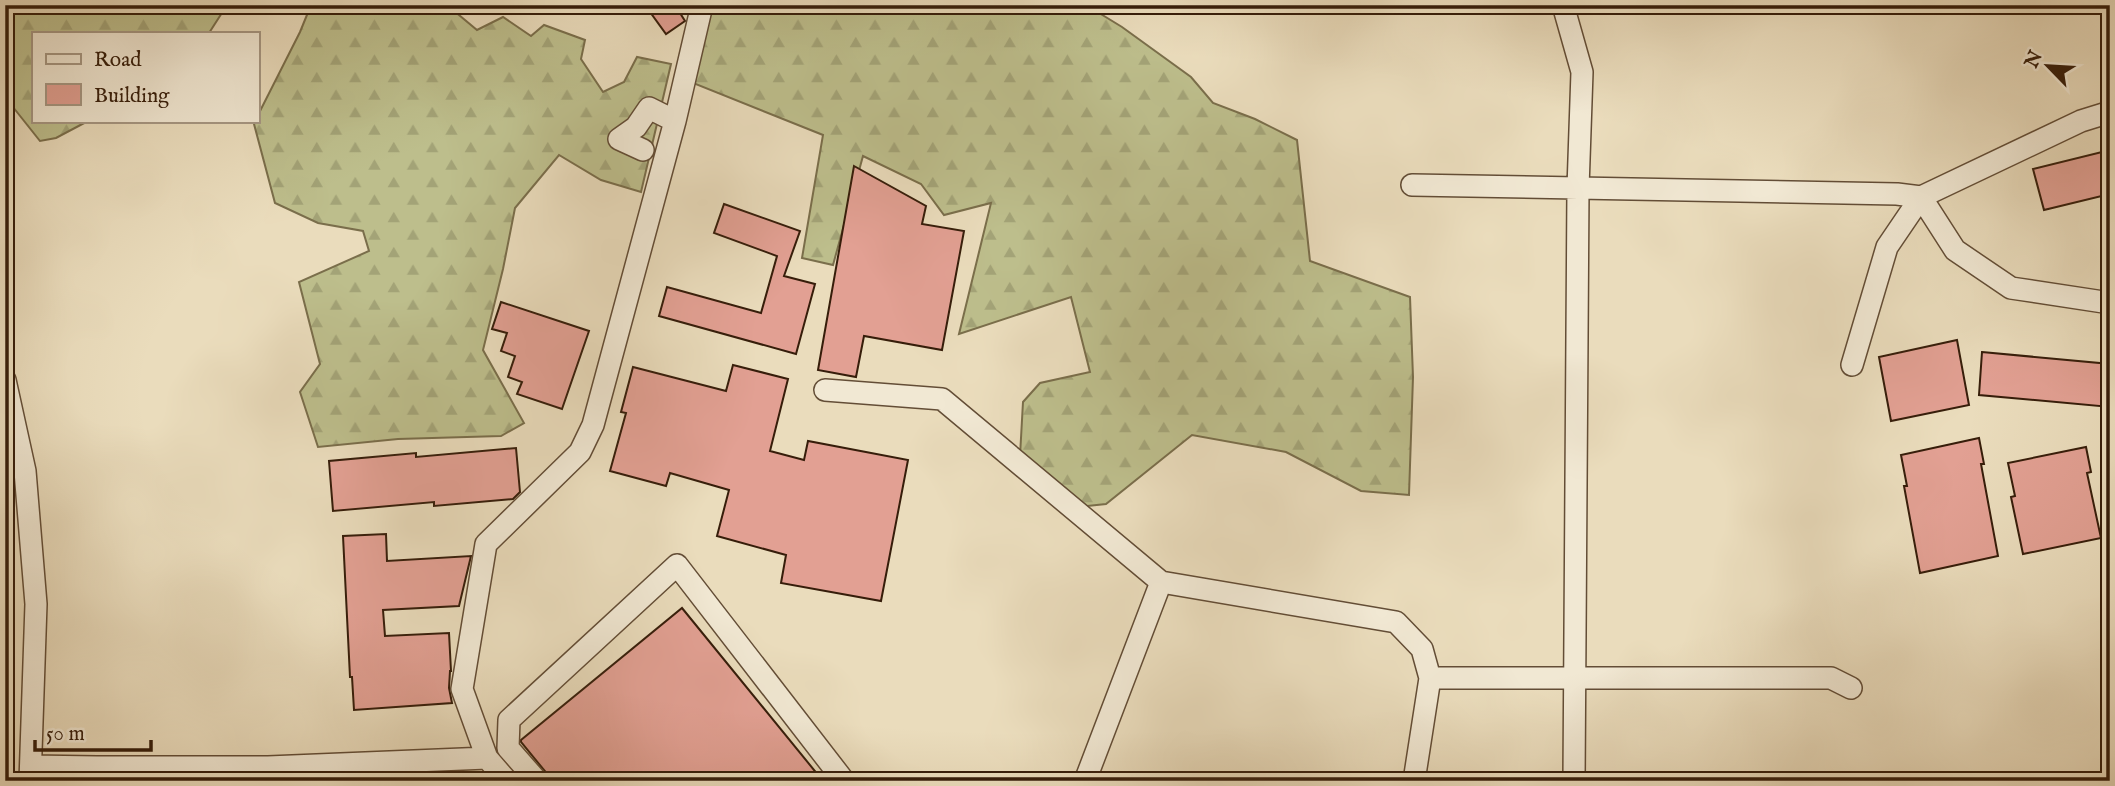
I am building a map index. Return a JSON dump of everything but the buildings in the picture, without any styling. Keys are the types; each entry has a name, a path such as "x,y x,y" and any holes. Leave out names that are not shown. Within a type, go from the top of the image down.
{"street":[{"path":"507,781 487,758 462,689 486,544 580,452 593,425 675,121 702,5"},
{"path":"1563,5 1582,72 1578,188 1574,781"},
{"path":"643,150 619,139 636,127 649,108 675,121"},
{"path":"1853,365 1887,247 1922,197 2081,121 2110,112"},
{"path":"1412,185 1897,194 1922,197"},
{"path":"1922,197 1955,250 2011,288 2110,303"},
{"path":"5,380 25,471 36,604 31,773 97,774 487,758"},
{"path":"825,390 942,400 1161,582 1396,622 1422,649 1430,678 1415,781"},
{"path":"537,781 508,748 509,720 677,565 844,781"},
{"path":"1085,781 1161,582"},
{"path":"1430,678 1831,678 1851,688"}],"green space":[{"path":"5,5 227,5 210,32 32,32 32,122 86,122 56,138 40,141 5,97"},
{"path":"311,5 447,5 477,30 503,17 531,36 544,25 585,40 581,59 603,92 624,82 637,57 671,64 641,192 601,180 559,155 515,208 483,350 524,423 501,436 398,439 318,447 300,392 320,364 299,282 369,251 363,231 318,223 275,203 254,124 259,122 259,113"},
{"path":"709,5 1086,5 1122,27 1191,77 1213,103 1255,119 1297,140 1310,261 1410,297 1413,377 1409,495 1361,491 1286,452 1192,435 1106,504 1078,507 1020,456 1023,402 1040,383 1090,372 1071,297 959,334 991,203 944,215 921,184 863,156 833,265 802,258 823,135 688,81"}]}
